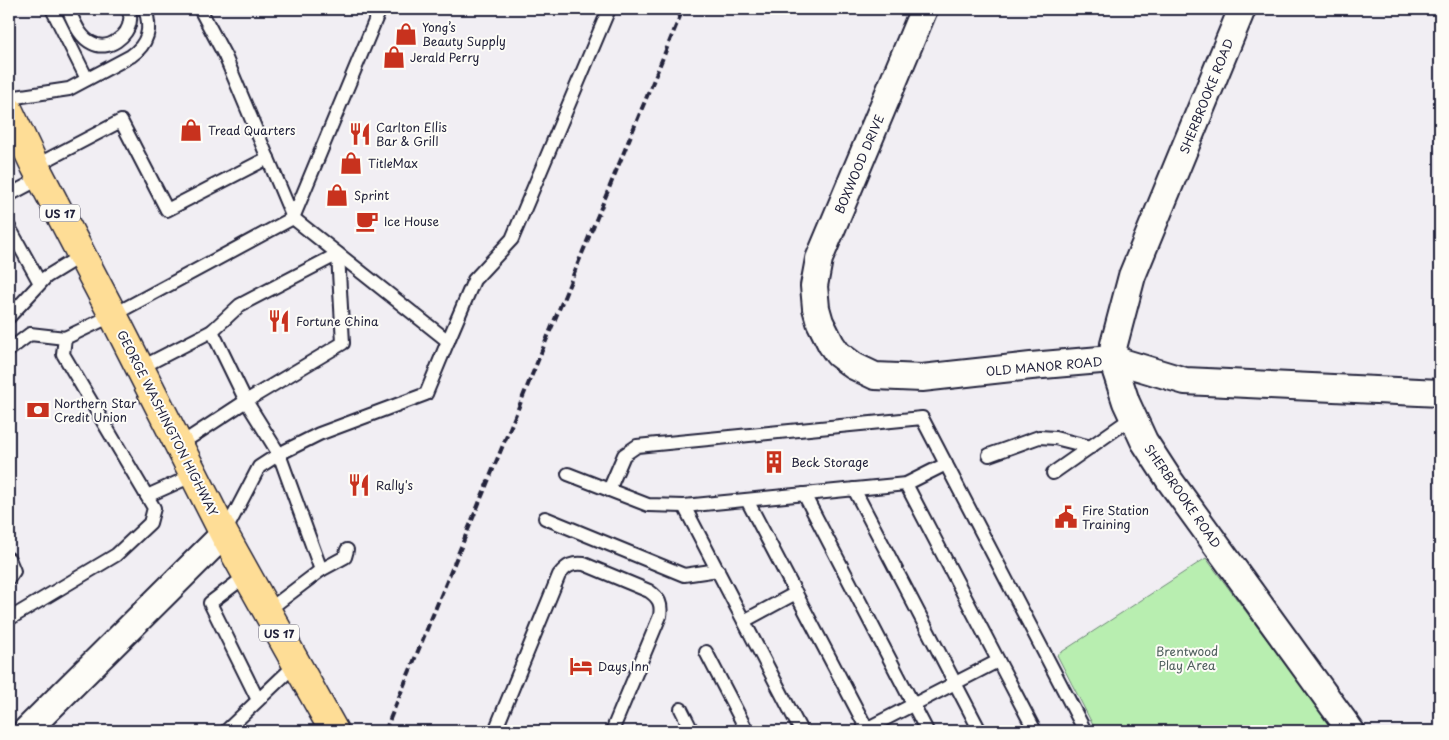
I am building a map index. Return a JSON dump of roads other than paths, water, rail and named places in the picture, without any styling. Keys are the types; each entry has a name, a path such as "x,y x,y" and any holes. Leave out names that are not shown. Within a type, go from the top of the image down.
{"main road":[{"name":"GEORGE WASHINGTON HIGHWAY","path":"9,110 38,172 224,534 334,731"}],"street":[{"name":"BOXWOOD DRIVE","path":"820,322 816,308 814,286 819,259 924,9"},
{"name":"SHERBROOKE ROAD","path":"1242,9 1132,276 1114,344 1112,359 1133,417 1144,441 1170,481 1351,731"},
{"name":"OLD MANOR ROAD","path":"820,322 838,354 854,366 876,376 922,378 1112,359 1185,381 1440,393"},
{"path":"26,731 224,534"}],"lane":[{"path":"52,9 87,79"},
{"path":"68,9 80,32 93,44 106,45 118,40 125,34 130,20 128,9"},
{"path":"9,98 69,89 130,56 139,50 146,41 149,19 145,9"},
{"path":"200,9 225,56 293,218 448,341"},
{"path":"9,350 30,334 66,338 113,315 293,218 380,9"},
{"path":"224,534 259,468 279,454 320,434 426,394 474,280 512,239 609,9"},
{"path":"9,194 38,172 121,121 167,210 268,158"},
{"path":"9,228 40,283"},
{"path":"140,368 212,331 240,305 338,254"},
{"path":"179,445 246,401 344,343 338,254"},
{"path":"9,317 46,277 82,255"},
{"path":"212,331 246,401 279,454 321,570"},
{"path":"9,619 116,555 150,523 154,508 63,354 66,338"},
{"path":"1053,473 1133,417"},
{"path":"609,490 624,455 637,446 922,418 1085,731"},
{"path":"989,455 1039,437 1055,438 1091,447"},
{"path":"568,474 648,505 684,506 906,484 946,464"},
{"path":"147,496 194,475"},
{"path":"906,484 1035,731"},
{"path":"854,489 980,731"},
{"path":"804,494 927,731"},
{"path":"747,500 865,730 998,661"},
{"path":"684,506 801,731"},
{"path":"545,518 684,575 718,570"},
{"path":"267,611 321,570 345,558 347,550"},
{"path":"9,559 14,571 9,578"},
{"path":"495,731 559,575 565,567 574,563 584,564 649,591 657,597 661,606 660,616 612,731"},
{"path":"247,575 210,603 258,700"},
{"path":"744,621 796,593"},
{"path":"706,652 747,731"},
{"path":"226,731 296,664"},
{"path":"680,710 692,731"}],"railway":[{"path":"385,731 683,9"}],"place":[{"name":"Yong’s Beauty Supply","path":"406,34"},
{"name":"Jerald Perry","path":"394,57"},
{"name":"Tread Quarters","path":"191,130"},
{"name":"Carlton Ellis Bar & Grill","path":"360,134"},
{"name":"TitleMax","path":"351,163"},
{"name":"Sprint","path":"337,195"},
{"name":"Ice House","path":"367,221"},
{"name":"Fortune China","path":"279,321"},
{"name":"Northern Star Credit Union","path":"38,410"},
{"name":"Beck Storage","path":"774,462"},
{"name":"Rally's","path":"359,485"},
{"name":"Fire Station Training","path":"1066,517"},
{"name":"Days Inn","path":"581,666"}],"park label":[{"name":"Brentwood Play Area","path":"1187,658"}]}
